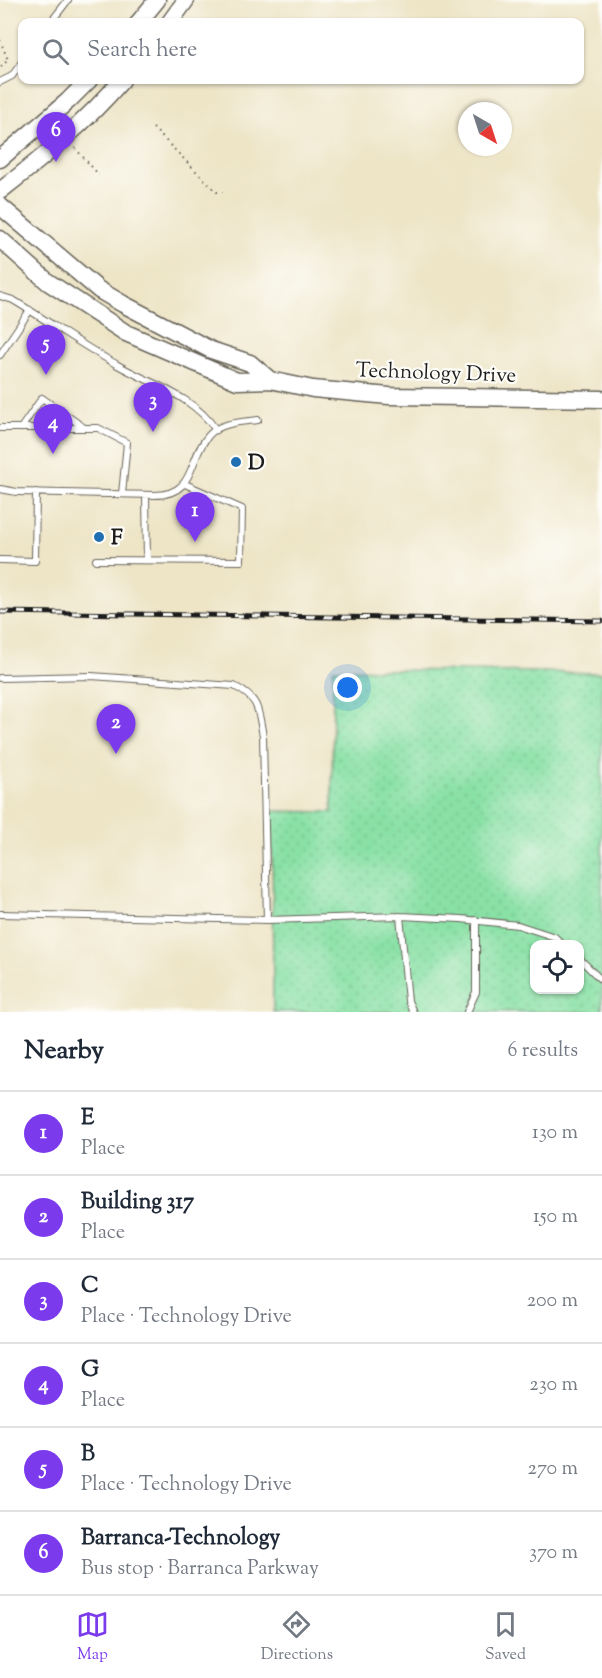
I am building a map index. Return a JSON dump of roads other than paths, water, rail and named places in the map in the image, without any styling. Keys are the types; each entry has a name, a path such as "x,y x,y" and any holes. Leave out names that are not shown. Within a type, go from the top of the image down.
{"street":[{"path":"142,18 157,0"},
{"path":"173,18 186,0"},
{"path":"0,159 85,84"},
{"path":"0,191 65,139 118,84"},
{"name":"Technology Drive","path":"0,206 99,290 211,350 250,363 270,380"},
{"name":"Technology Drive","path":"0,239 48,282 126,333 237,381 270,380 313,389 389,396 602,399"}],"lane":[{"path":"54,18 68,0"},
{"path":"0,82 12,76 18,68"},
{"path":"1,298 30,310 116,364 195,406 209,419 216,430"},
{"path":"0,355 30,310"},
{"path":"21,428 42,398 84,428"},
{"path":"0,489 146,495 172,493 185,484 202,446 210,435 216,430 233,424 258,420"},
{"path":"0,428 98,428 127,443 122,494"},
{"path":"96,560 241,561 242,508 185,484"},
{"path":"0,560 35,561 36,492"},
{"path":"146,495 147,560"},
{"path":"0,678 91,676 234,686 249,694 257,706 263,736 267,920"},
{"path":"0,914 267,920 400,916 476,920 518,926 555,937 558,940"},
{"path":"400,916 408,1001 413,1012"},
{"path":"467,1012 476,992 476,920"},
{"path":"584,964 602,981"}],"railway":[{"path":"0,612 602,621"}],"place":[{"name":"Barranca-Technology","path":"56,162"},
{"name":"B","path":"46,375"},
{"name":"C","path":"153,432"},
{"name":"G","path":"53,454"},
{"name":"D","path":"236,462"},
{"name":"F","path":"99,537"},
{"name":"E","path":"195,542"},
{"name":"Building 317","path":"116,754"}]}
